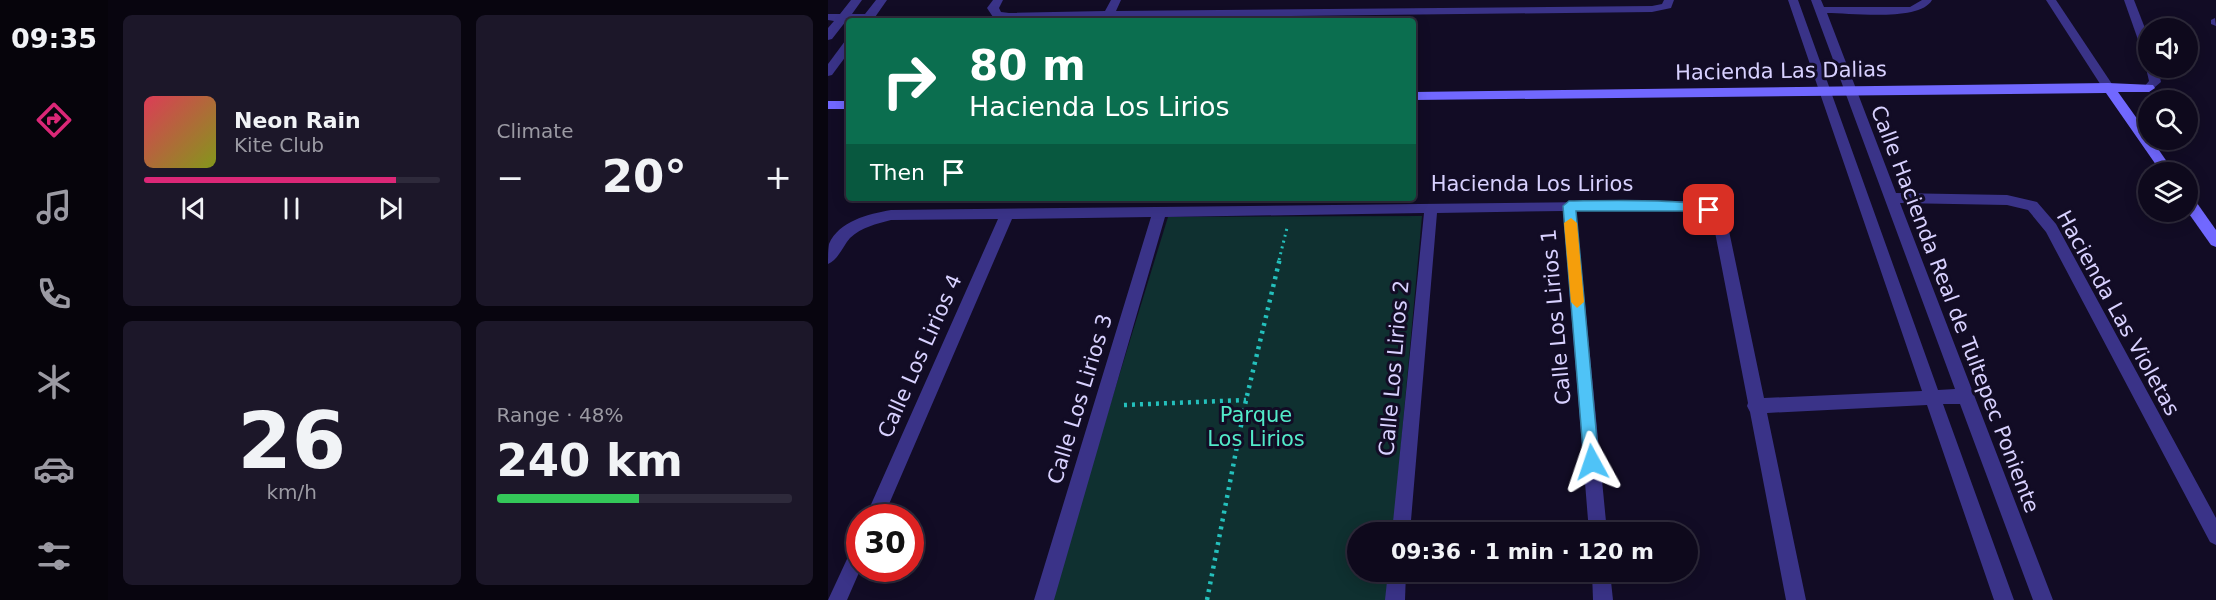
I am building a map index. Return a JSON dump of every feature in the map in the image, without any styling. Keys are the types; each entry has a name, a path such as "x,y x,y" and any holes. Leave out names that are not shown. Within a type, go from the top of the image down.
{"street":[{"path":"828,36 857,0"},
{"path":"869,18 882,0"},
{"path":"998,0 993,8 997,15 1009,16 1228,14 1322,17 1555,5 1652,9 1667,6 1669,0"},
{"path":"1109,15 1116,0"},
{"path":"1228,14 1232,0"},
{"path":"1793,0 2004,600"},
{"path":"1818,5 1912,10 1924,5 1927,0"},
{"path":"2051,0 2161,162"},
{"path":"2129,0 2138,24"},
{"name":"Calle Hacienda Real de Tultepec Poniente","path":"1818,5 2043,600"},
{"path":"828,17 851,18"},
{"path":"828,72 846,48"},
{"name":"Hacienda Las Dalias","path":"1416,96 1849,89 2149,88 2155,82 2154,78"},
{"path":"828,105 846,105"},
{"name":"Hacienda Las Violetas","path":"1891,198 2007,200 2032,206 2051,228 2216,536"},
{"name":"Hacienda Los Lirios","path":"828,258 840,238 861,221 891,215 1160,211 1292,204 1431,208 1687,206 1709,210 1720,226 1796,600"},
{"name":"Calle Los Lirios 1","path":"1569,206 1597,522"},
{"name":"Calle Los Lirios 2","path":"1402,522 1431,208"},
{"name":"Calle Los Lirios 3","path":"1044,600 1160,211"},
{"name":"Calle Los Lirios 4","path":"880,504 1008,213"},
{"path":"2198,216 2216,241"},
{"path":"1755,406 1966,396"},
{"path":"837,600 846,580"},
{"path":"1395,600 1396,582"},
{"path":"1602,582 1603,600"}],"path":[{"path":"1207,600 1246,400 1292,204"},
{"path":"1102,406 1246,400"}],"green space":[{"name":"Parque Los Lirios","path":"1422,216 1394,522 1347,522 1347,582 1388,582 1386,600 1050,600 1168,217"}],"slow traffic":[{"path":"1571,223 1577,302"}],"route":[{"path":"1592,462 1569,206 1687,206 1709,210"}]}
